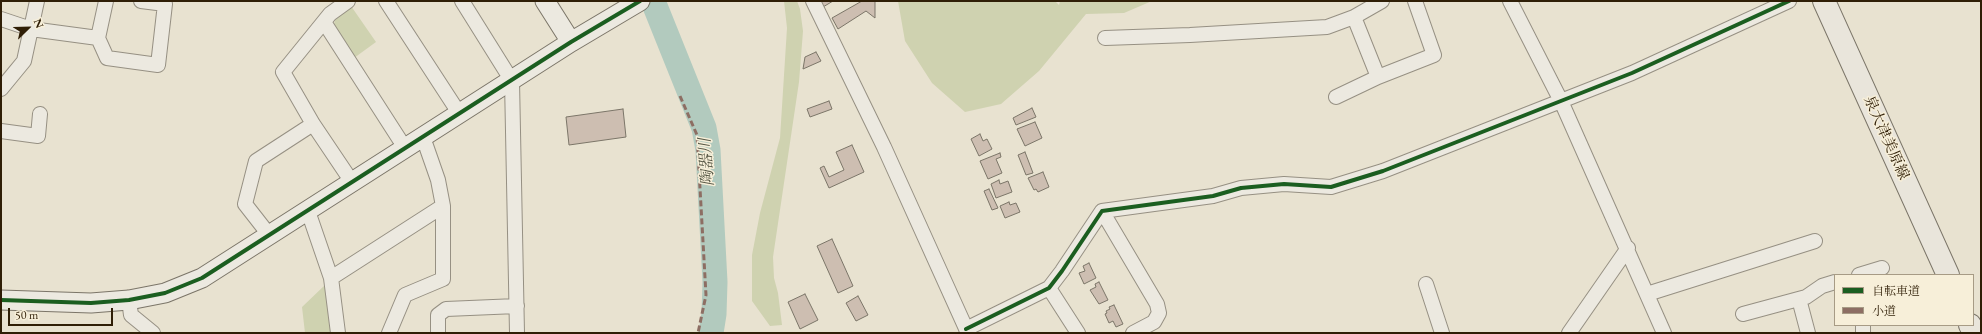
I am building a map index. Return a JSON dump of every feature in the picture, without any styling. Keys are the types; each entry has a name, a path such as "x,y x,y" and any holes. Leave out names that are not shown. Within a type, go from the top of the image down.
{"main road":[{"name":"泉大津美原線","path":"1824,1 1948,274"}],"street":[{"path":"1,89 24,61 37,1"},
{"path":"106,1 98,38 107,58 158,64 165,4 141,1"},
{"path":"348,1 330,14 283,72 313,124 352,182"},
{"path":"386,1 459,114"},
{"path":"462,1 512,81 517,333"},
{"path":"545,1 571,42"},
{"path":"1,300 91,302 129,300 165,293 202,278 270,236 571,42 640,1"},
{"path":"813,1 884,147 967,331 1049,288 1102,211 1213,196 1241,188 1284,184 1331,187 1383,171 1632,73 1789,1"},
{"path":"1105,38 1190,35 1327,27 1354,17 1382,1"},
{"path":"1336,96 1378,77 1434,55 1415,1"},
{"path":"1510,1 1561,101 1628,248 1664,333"},
{"path":"1354,17 1378,77"},
{"path":"1,19 31,29 98,38"},
{"path":"324,22 405,148"},
{"path":"1,131 38,136 40,114"},
{"path":"270,236 245,204 256,161 313,124"},
{"path":"389,333 405,295 443,279 443,206 438,180 423,137"},
{"path":"331,278 443,206"},
{"path":"308,211 331,278 338,333"},
{"path":"1102,211 1157,304 1159,313 1154,322 1133,333"},
{"path":"1647,294 1816,241"},
{"path":"1569,333 1628,248"},
{"path":"1862,274 1882,268"},
{"path":"1743,314 1806,297 1822,286 1834,282"},
{"path":"1426,284 1442,333"},
{"path":"1049,288 1078,333"},
{"path":"1799,299 1808,333"},
{"path":"129,300 131,315 153,333"},
{"path":"438,333 438,315 446,309 517,306"}],"green space":[{"path":"784,1 797,1 800,9 803,31 799,82 773,257 774,278 778,293 782,325 770,326 752,301 752,255 760,213 780,138 787,28"},
{"path":"898,1 1055,1 1059,5 1060,1 1152,1 1124,13 1086,14 1039,71 1001,104 965,112 932,83 905,41"},
{"path":"351,6 376,42 354,58 333,28 335,20"},
{"path":"325,285 332,333 305,333 302,307"}],"building":[{"path":"819,1 833,1 823,7"},
{"path":"862,1 875,1 875,18 866,11 838,29 832,18"},
{"path":"816,52 821,61 803,69 805,57"},
{"path":"829,101 832,109 810,117 807,109"},
{"path":"1032,108 1036,117 1016,125 1013,118"},
{"path":"623,109 626,137 569,145 566,117"},
{"path":"1035,122 1042,138 1025,146 1017,129"},
{"path":"980,134 983,141 987,139 992,149 979,156 971,139"},
{"path":"852,145 864,172 829,188 820,168 824,166 829,177 844,170 836,152"},
{"path":"1025,152 1033,173 1026,175 1018,155"},
{"path":"1000,153 1001,157 996,159 1002,173 988,179 980,161"},
{"path":"1043,172 1049,187 1038,192 1036,189 1034,190 1028,178"},
{"path":"999,180 1000,184 1008,181 1012,192 996,198 991,184"},
{"path":"989,189 998,208 992,210 984,191"},
{"path":"1009,202 1010,205 1016,203 1020,212 1005,218 1000,206"},
{"path":"832,239 853,286 838,293 817,246"},
{"path":"1089,263 1096,278 1084,284 1079,273 1085,271 1083,266"},
{"path":"1099,282 1108,300 1099,304 1090,290 1096,287 1095,284"},
{"path":"805,294 818,320 800,329 788,302"},
{"path":"858,296 868,315 856,321 846,303"},
{"path":"1114,305 1123,324 1116,327 1113,321 1109,323 1105,314 1107,313 1106,311 1110,309 1109,307"}],"waterway":[{"name":"陶器川","path":"653,1 704,128 708,150 715,282 714,314 711,333"}],"marked path":[{"path":"680,96 697,135 706,295 698,333"}],"cycle path":[{"path":"1,300 91,303 129,300 165,293 202,278 571,42 640,1"},
{"path":"966,329 1049,288 1102,211 1213,196 1241,188 1284,184 1331,187 1383,171 1632,73 1789,1"}]}
